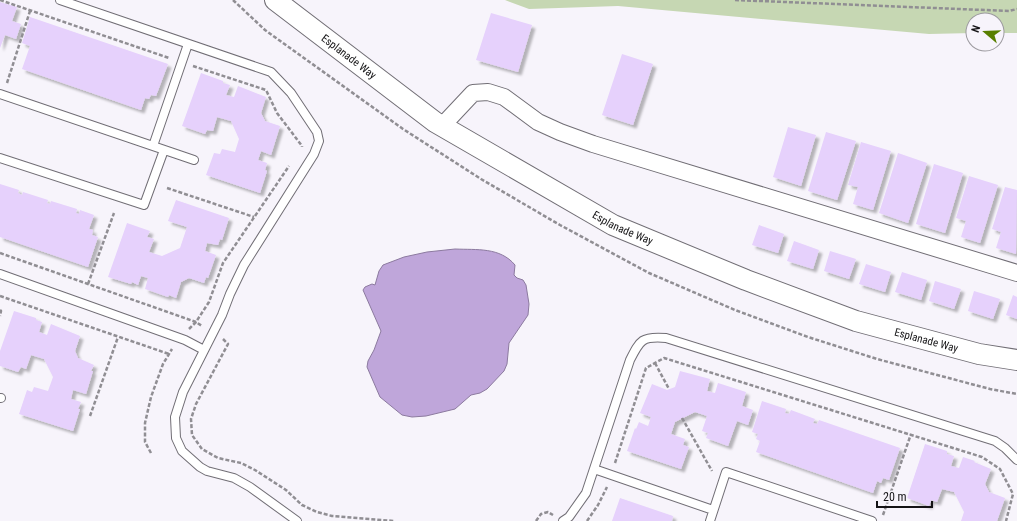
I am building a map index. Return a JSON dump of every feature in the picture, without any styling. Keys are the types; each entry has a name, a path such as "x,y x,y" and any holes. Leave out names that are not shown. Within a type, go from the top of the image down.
{"street":[{"name":"Esplanade Way","path":"275,0 442,126 613,225 724,271 856,321 979,354 1017,360"},
{"path":"442,126 473,93 488,92 504,97 538,122 593,144 1017,273"}],"lane":[{"path":"60,0 271,72 291,93 317,132 319,141 314,154 244,265 183,392 175,417 176,438 182,451 200,467 207,471 234,478 297,521"},
{"path":"153,146 188,44"},
{"path":"0,94 194,160"},
{"path":"0,158 144,206 164,150"},
{"path":"0,274 181,338 204,350"},
{"path":"563,521 568,517 586,493 630,360 638,344 654,337 666,338 995,441 1005,448 1017,460"},
{"path":"594,469 713,510"},
{"path":"710,521 726,472 872,521"}],"path":[{"path":"735,0 1009,11 1017,9"},
{"path":"7,83 30,11"},
{"path":"167,188 254,217"},
{"path":"88,284 114,212"},
{"path":"0,297 169,354"},
{"path":"0,310 0,316"},
{"path":"151,452 145,442 145,423 151,397 169,354 196,322 213,332 228,344 196,404 191,419 192,435 202,449 218,458 241,463 255,470 286,490 302,505 317,512 332,516 394,521"},
{"path":"90,416 118,337"},
{"path":"588,521 598,505 610,475 646,368 664,358 982,456 1000,469 1013,494 1006,521"},
{"path":"655,363 668,389"},
{"path":"682,418 721,488"},
{"path":"881,521 911,434"},
{"path":"536,521 541,514 548,512 554,516"}],"green space":[{"path":"505,0 1017,0 1017,33 1005,33 1005,12 965,12 965,33 929,34 618,6 529,9"}],"shaded area":[{"path":"455,249 495,252 509,259 515,265 514,275 523,280 526,285 529,304 528,315 509,343 507,364 504,371 487,389 480,393 471,395 455,409 426,416 412,417 402,415 380,397 367,367 368,361 381,331 363,290 365,287 372,284 375,285 379,271 383,265 404,257 427,252"}],"building":[{"path":"0,2 17,7 12,21 21,24 16,39 5,35 0,48"},
{"path":"491,13 532,25 518,72 476,60"},
{"path":"30,17 168,64 156,96 151,95 149,99 145,98 141,110 22,69 30,46 22,43"},
{"path":"622,54 653,64 633,125 602,115"},
{"path":"201,73 230,85 226,95 234,97 238,86 266,97 261,113 265,121 280,126 271,155 261,151 258,160 267,163 265,170 267,171 260,193 206,175 214,153 220,154 222,149 235,152 239,139 231,121 217,117 213,131 207,130 205,134 182,126"},
{"path":"788,127 816,135 801,186 773,177"},
{"path":"826,132 856,141 837,200 808,191"},
{"path":"861,142 891,151 873,210 853,204 858,187 848,185"},
{"path":"898,153 927,163 908,223 879,213"},
{"path":"934,164 963,173 945,233 916,224"},
{"path":"969,176 998,185 980,243 961,237 966,221 956,218"},
{"path":"0,184 19,190 18,193 22,195 23,192 48,200 47,203 50,204 51,201 77,209 76,213 79,214 80,210 94,215 89,229 93,230 92,235 98,237 88,267 0,237"},
{"path":"1005,187 1017,190 1016,254 996,248 1001,232 992,229"},
{"path":"176,200 229,218 222,240 220,239 218,245 207,243 205,251 216,255 208,278 206,277 204,283 189,278 181,282 176,298 169,295 168,297 145,289 148,278 141,276 138,285 132,282 131,284 108,277 127,223 150,231 147,237 154,239 149,252 162,256 180,248 187,227 168,221"},
{"path":"759,225 784,234 778,253 752,245"},
{"path":"794,241 819,250 813,269 787,261"},
{"path":"830,251 856,259 849,279 824,271"},
{"path":"866,264 891,272 885,292 859,284"},
{"path":"902,272 927,280 921,300 895,292"},
{"path":"935,281 961,289 954,309 929,301"},
{"path":"974,291 1000,299 993,319 968,311"},
{"path":"1013,295 1017,297 1017,319 1006,315"},
{"path":"14,311 36,318 36,320 42,322 39,332 47,335 51,324 80,336 75,351 78,358 94,365 91,371 93,371 86,394 73,390 71,399 81,402 73,431 19,414 27,390 32,392 34,387 48,391 53,377 44,359 31,355 26,369 21,367 18,372 0,366 0,351"},
{"path":"680,371 710,379 707,391 715,393 718,383 746,392 742,406 753,410 748,425 737,421 728,446 706,438 708,433 702,431 707,416 695,412 675,422 671,434 685,439 683,445 689,447 681,469 627,451 635,428 636,429 639,422 648,426 651,417 640,413 652,384 667,390 675,387"},
{"path":"762,401 786,409 785,413 789,414 791,410 815,419 813,423 817,424 819,420 900,448 889,480 883,478 881,483 877,481 873,493 756,452 760,441 756,439 758,434 752,432"},
{"path":"925,444 947,451 947,454 954,456 951,466 959,468 963,457 991,469 985,484 989,492 1005,498 997,521 961,521 964,512 954,492 942,489 937,502 931,500 929,506 907,498"},
{"path":"620,498 673,516 672,521 612,521"}]}
